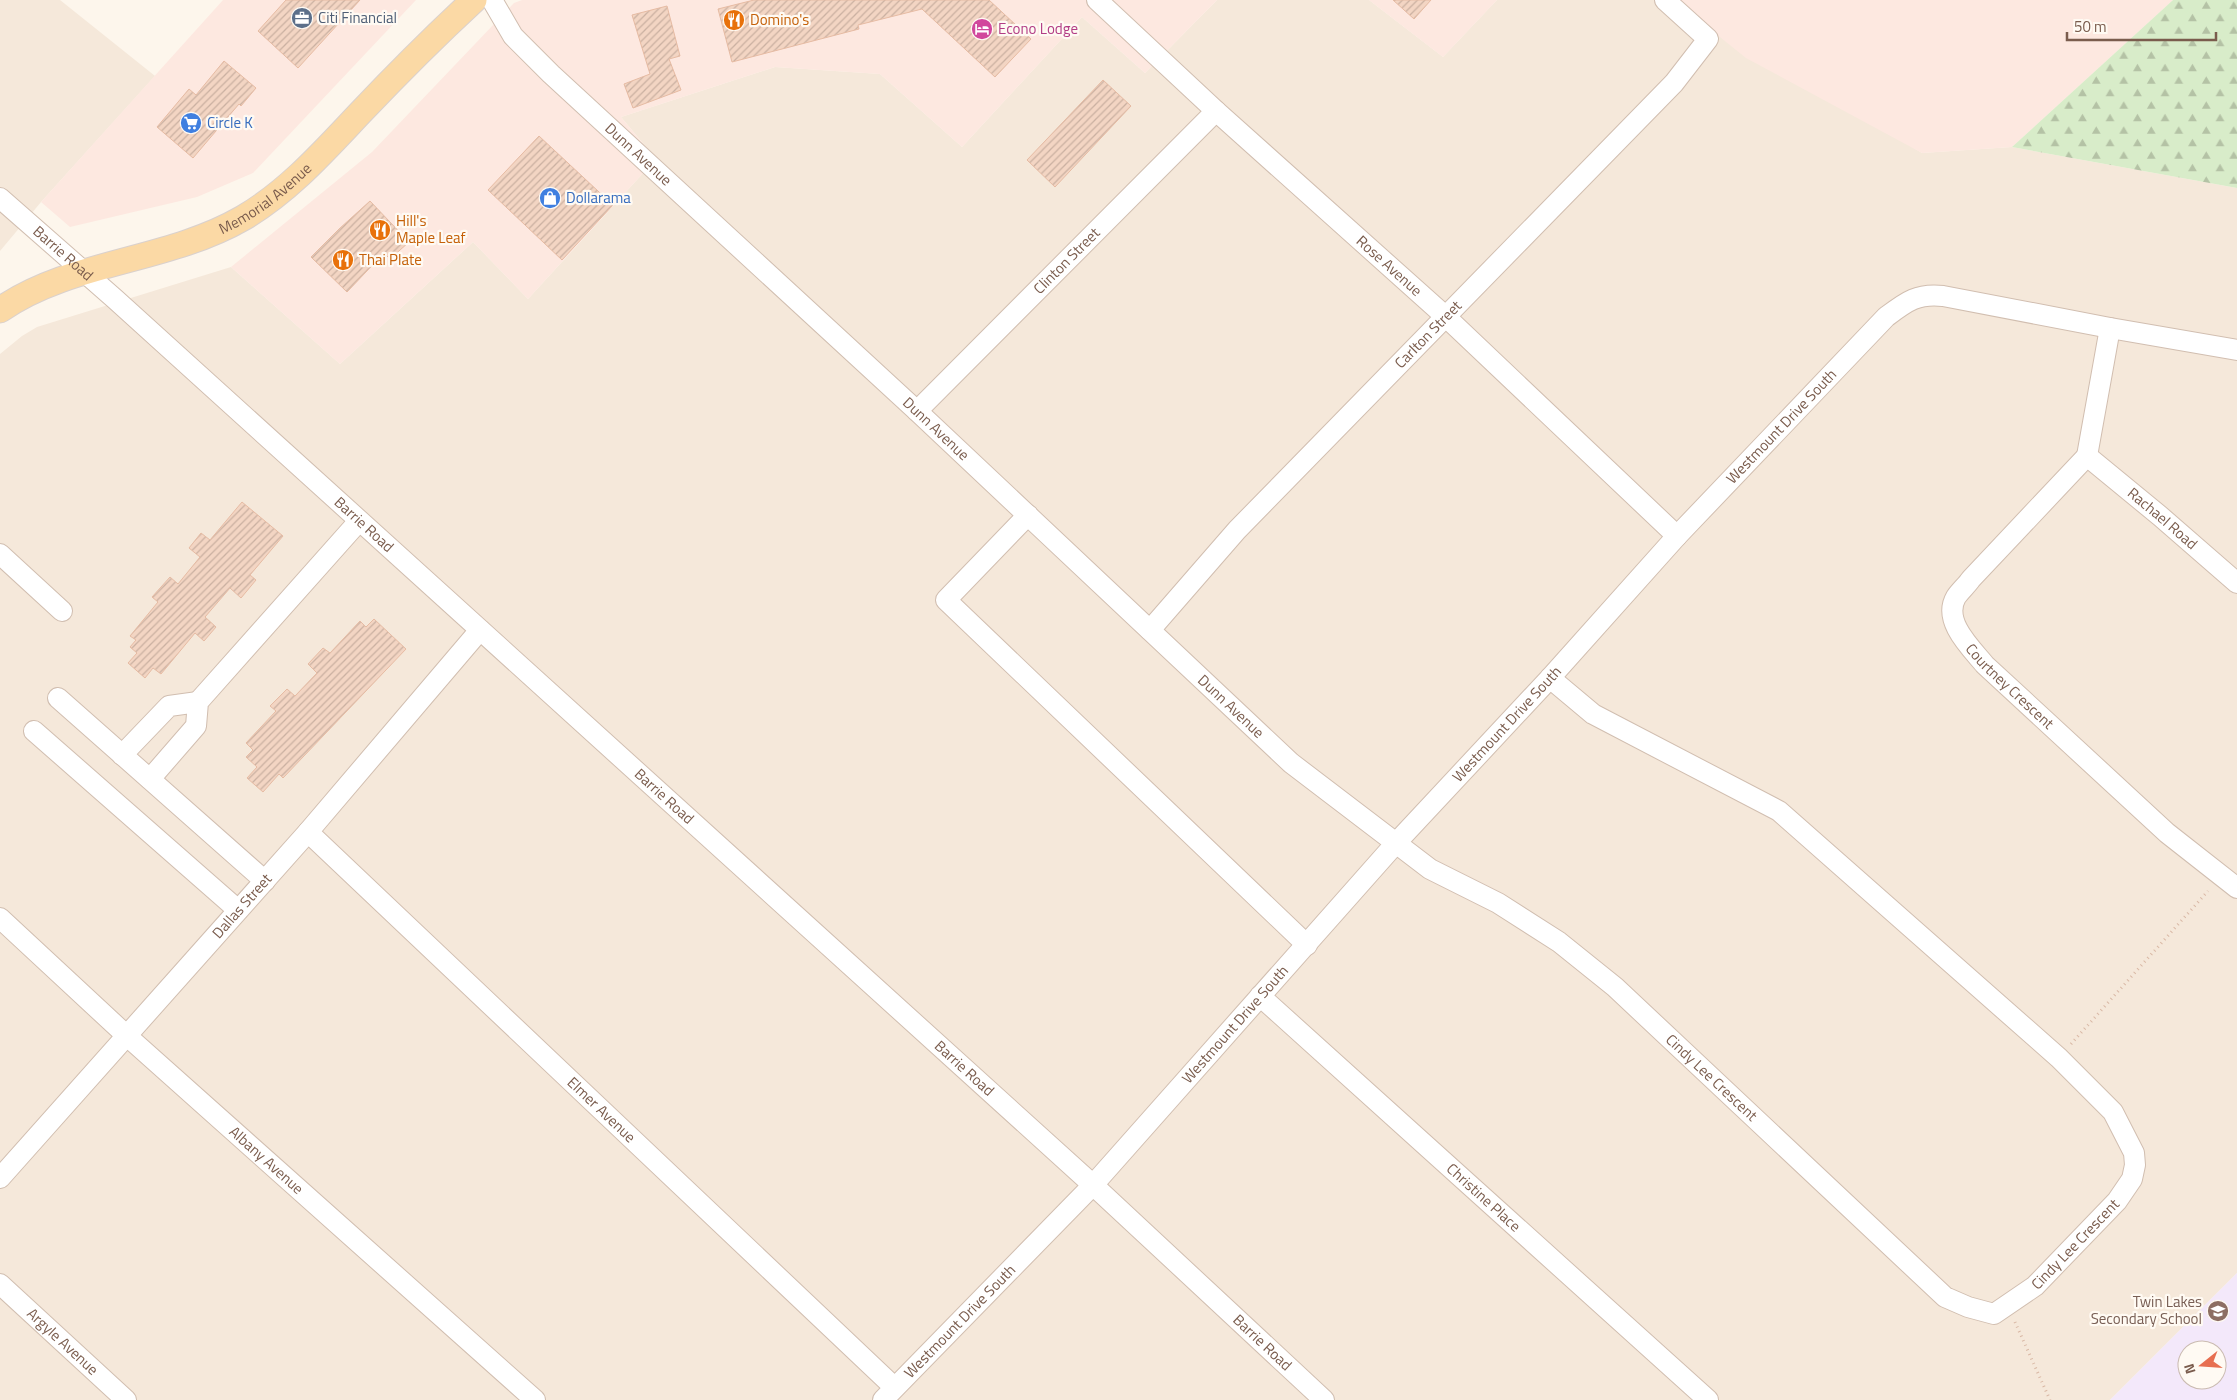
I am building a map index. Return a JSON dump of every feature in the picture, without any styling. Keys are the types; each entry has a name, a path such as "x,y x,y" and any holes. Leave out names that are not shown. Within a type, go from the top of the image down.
{"main road":[{"name":"Memorial Avenue","path":"0,310 20,297 48,284 189,243 242,218 259,207 291,183 427,43 474,0"}],"street":[{"name":"Dunn Avenue","path":"492,0 513,36 551,74 917,411 1291,763 1396,843"},
{"name":"Rose Avenue","path":"1097,0 1216,111 1446,316 1676,536"},
{"name":"Carlton Street","path":"1150,630 1237,530 1674,83 1708,40 1665,0"},
{"name":"Clinton Street","path":"917,411 1216,111"},
{"name":"Barrie Road","path":"0,198 1093,1184 1324,1400"},
{"name":"Westmount Drive South","path":"889,1394 1093,1184 1396,843 1550,678 1676,536 1874,328 1904,304 1920,295 1943,296 2237,350"},
{"path":"2087,456 2110,328"},
{"name":"Rachael Road","path":"2087,456 2237,583"},
{"name":"Courtney Crescent","path":"2087,456 1971,579 1956,598 1952,611 1961,635 1985,665 2167,833 2233,883"},
{"path":"1028,515 946,600 1307,944"},
{"path":"150,779 196,726 198,702 359,521"},
{"path":"0,554 62,611"},
{"name":"Dallas Street","path":"0,1178 308,832 480,630"},
{"name":"Cindy Lee Crescent","path":"1396,843 1437,874 1498,903 1559,942 1615,988 1945,1297 1968,1307 1994,1314 2036,1286 2117,1202 2132,1179 2135,1165 2134,1153 2113,1112 2058,1058 1779,811 1593,714 1550,678"},
{"path":"58,698 265,880"},
{"path":"122,755 168,706 198,702"},
{"path":"34,731 238,910"},
{"name":"Elmer Avenue","path":"308,832 889,1394"},
{"name":"Albany Avenue","path":"0,918 127,1036 535,1400"},
{"name":"Christine Place","path":"1260,996 1708,1400"},
{"name":"Argyle Avenue","path":"0,1284 126,1400"}],"path":[{"path":"2058,1058 2233,883"},
{"path":"2007,1305 2050,1400"}],"shaded area":[{"path":"0,0 60,0 155,76 41,202 0,251"},
{"path":"223,0 416,0 253,173 197,197 70,227 41,202"},
{"path":"522,0 1217,0 1145,73 1082,17 962,147 880,74 775,67 621,117 656,159 528,299 473,242 340,364 231,267 372,152 514,3"},
{"path":"1217,0 1369,0 1443,57 1497,0 1674,0 1922,153 2012,147 2237,188 2237,1273 2110,1400 0,1400 0,354 22,336 37,327 231,267 340,364 473,242 528,299 656,159 621,117 775,67 880,74 962,147 1082,17 1145,73"},
{"path":"1369,0 1497,0 1443,57"},
{"path":"1674,0 2173,0 2012,147 1922,153 1746,58"},
{"name":"Twin Lakes Secondary School","path":"2237,1273 2237,1400 2110,1400"}],"green space":[{"path":"2173,0 2237,0 2237,188 2012,147"}],"building":[{"path":"286,0 360,0 298,68 258,31"},
{"path":"754,0 989,0 1031,39 995,77 922,9 858,25 859,29 732,62 718,9"},
{"path":"1393,0 1431,0 1414,19"},
{"path":"667,6 680,56 669,59 681,90 633,108 624,84 650,74 632,15"},
{"path":"224,61 256,88 241,106 239,104 193,158 157,127 189,89 196,95"},
{"path":"1103,80 1131,106 1055,187 1027,160"},
{"name":"Dollarama","path":"539,136 613,205 562,260 488,190"},
{"path":"370,201 409,242 390,259 384,253 347,292 311,257"},
{"path":"242,502 283,536 250,575 256,580 241,598 230,588 205,617 216,627 204,641 195,633 161,674 153,668 145,678 128,663 137,653 130,647 136,640 130,636 158,602 152,597 170,577 178,584 200,557 189,548 201,533 210,540"},
{"path":"374,619 406,649 283,778 279,774 263,792 247,778 257,767 246,757 253,750 246,743 276,711 270,706 287,689 295,696 317,673 308,664 323,648 330,653 360,621 366,627"}],"place":[{"name":"Citi Financial","path":"302,18"},
{"name":"Domino's","path":"734,20"},
{"name":"Econo Lodge","path":"982,29"},
{"name":"Circle K","path":"191,123"},
{"name":"Dollarama","path":"550,198"},
{"name":"Hill's Maple Leaf","path":"380,230"},
{"name":"Thai Plate","path":"343,260"},
{"name":"Twin Lakes Secondary School","path":"2218,1311"}]}
